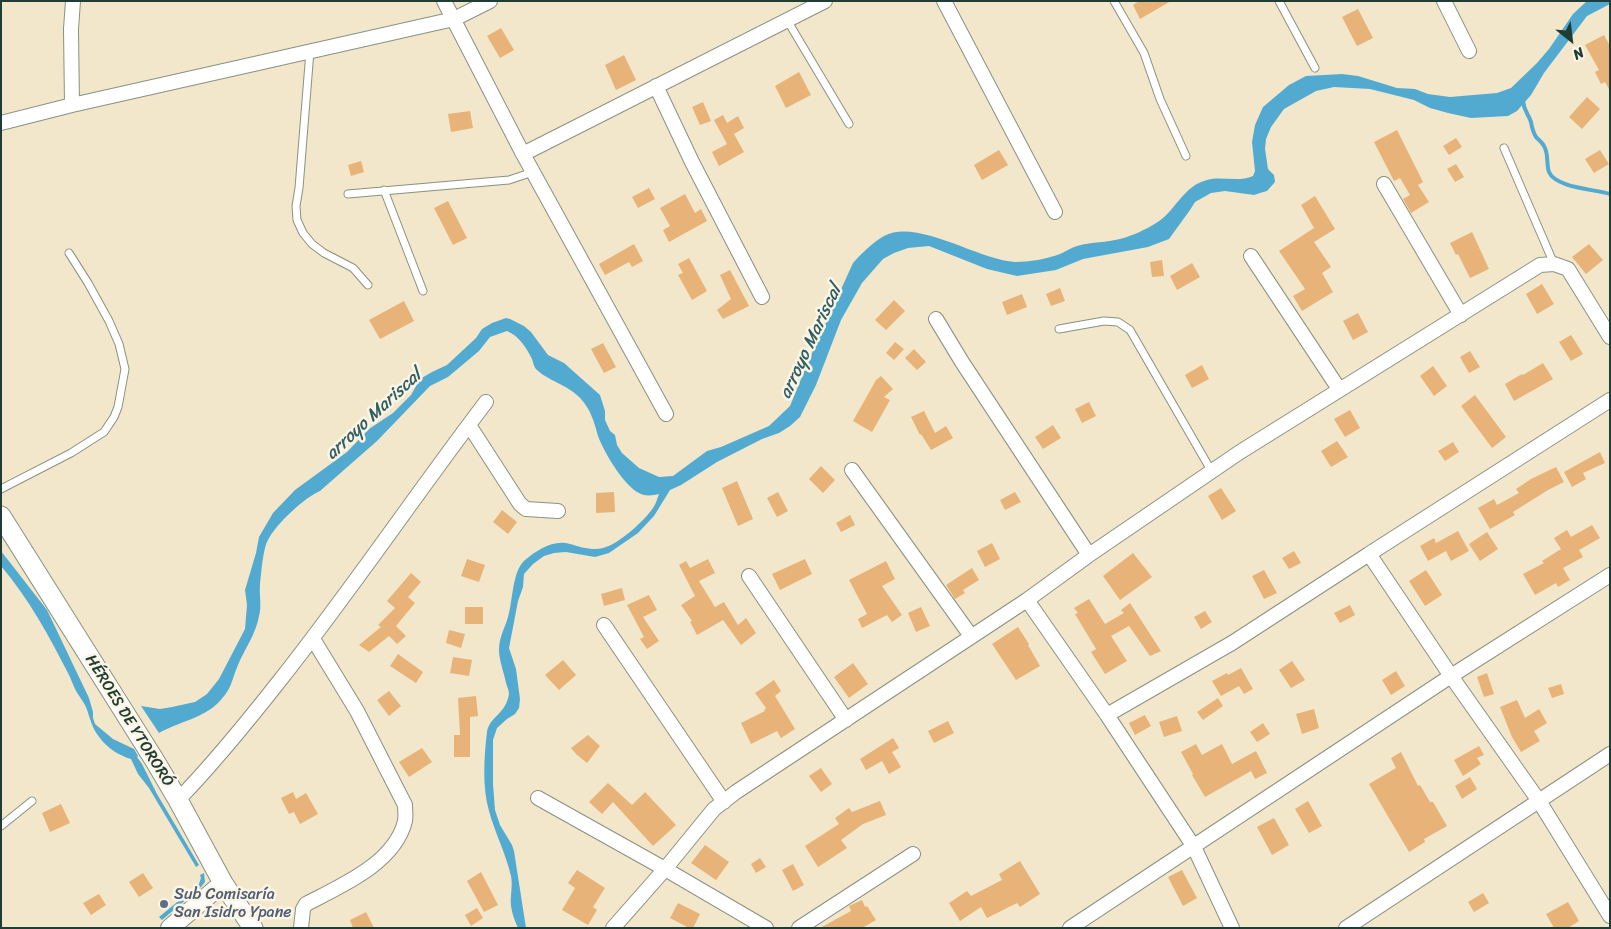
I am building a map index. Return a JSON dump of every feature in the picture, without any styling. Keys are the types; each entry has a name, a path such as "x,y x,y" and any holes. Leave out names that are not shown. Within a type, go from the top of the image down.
{"main road":[{"name":"HÉROES DE YTORORÓ","path":"1,516 178,800 223,884 253,928"}],"street":[{"path":"72,105 71,29 73,1"},
{"path":"444,1 523,154 666,414"},
{"path":"1,123 72,105 454,19 490,1"},
{"path":"523,154 825,1"},
{"path":"944,1 1055,212"},
{"path":"1444,1 1469,51"},
{"path":"656,86 692,162 762,297"},
{"path":"1384,184 1461,315"},
{"path":"1252,256 1339,389"},
{"path":"613,928 705,820 724,802 1026,600 1089,554 1212,472 1339,389 1461,315 1540,264 1554,264 1568,269 1610,338"},
{"path":"936,319 962,362 1089,554"},
{"path":"1107,715 1232,643 1610,400"},
{"path":"178,800 234,740 313,639 486,402"},
{"path":"469,425 520,504 526,509 558,512"},
{"path":"852,470 971,636"},
{"path":"1369,554 1451,676 1539,801 1610,916"},
{"path":"1070,928 1451,676 1610,575"},
{"path":"750,576 846,720"},
{"path":"1026,600 1107,715 1194,847 1232,928"},
{"path":"604,626 724,802"},
{"path":"301,928 303,909 306,904 375,865 390,850 401,832 405,819 405,805 357,711 313,639"},
{"path":"1346,928 1610,754"},
{"path":"538,798 766,928"},
{"path":"798,928 913,854"},
{"path":"170,928 223,884"}],"lane":[{"path":"1114,1 1144,53 1160,98 1186,156"},
{"path":"1279,1 1315,68"},
{"path":"787,20 849,124"},
{"path":"310,51 296,206 297,220 303,233 312,244 324,253 353,268 368,285"},
{"path":"1504,148 1554,264"},
{"path":"348,194 509,180 533,172"},
{"path":"384,190 423,290"},
{"path":"1,489 71,453 104,432 118,408 125,368 119,344 92,291 69,253"},
{"path":"1059,329 1104,321 1118,322 1130,330 1212,472"},
{"path":"1,826 32,801"}],"water":[{"path":"1587,1 1610,1 1610,4 1587,16 1544,73 1531,95 1517,111 1508,116 1471,118 1430,108 1414,100 1370,89 1334,87 1316,91 1284,109 1271,127 1266,139 1265,149 1268,169 1274,175 1275,182 1267,191 1254,195 1225,191 1211,193 1195,202 1169,239 1148,247 1083,259 1056,270 1017,276 987,269 929,246 908,248 894,253 883,259 862,283 841,320 816,385 800,417 790,426 717,462 670,490 654,516 638,533 609,553 595,557 566,552 554,553 544,556 533,564 524,574 523,587 518,601 509,648 516,669 520,699 519,708 515,714 497,728 493,740 495,810 500,825 514,851 526,928 518,928 511,909 511,876 489,811 484,782 488,727 505,706 509,694 499,645 510,610 515,579 525,560 540,549 552,544 564,543 595,549 609,546 616,542 631,531 649,513 655,505 659,494 644,495 637,492 623,479 605,451 592,416 584,403 576,394 540,373 534,366 525,346 511,333 507,331 490,337 479,351 448,377 430,386 377,441 320,491 299,505 277,527 268,540 262,562 258,623 224,697 206,712 159,733 141,706 160,709 172,707 195,702 207,694 219,679 245,629 247,605 245,590 259,537 273,513 295,490 347,452 369,429 393,413 411,395 420,379 447,365 476,338 482,329 492,323 506,318 524,326 531,332 548,355 564,363 600,395 605,411 605,420 610,431 615,435 617,445 622,453 639,468 659,477 673,476 707,451 721,447 769,426 790,406 853,263 867,248 884,236 898,232 913,232 1000,260 1015,262 1044,259 1079,245 1127,237 1163,218 1186,192 1197,184 1210,179 1241,179 1253,176 1255,171 1252,142 1255,125 1263,107 1289,85 1306,76 1342,74 1358,76 1397,88 1415,89 1428,94 1450,97 1497,93 1511,88 1537,63 1573,14"},
{"path":"1,551 47,610 89,698 95,724 113,739 134,749 157,794 199,865 196,867 149,788 138,774 131,759 118,754 110,748 95,731 86,707 46,632 21,591 1,566"},
{"path":"204,873 205,882 201,887 162,920 159,917 199,884 200,875"}],"building":[{"path":"1139,1 1171,1 1140,19 1133,5"},
{"path":"1358,9 1373,38 1357,46 1342,17"},
{"path":"501,28 514,50 500,58 487,36"},
{"path":"1604,35 1610,46 1610,91 1605,82 1601,84 1595,72 1599,70 1585,45"},
{"path":"624,55 636,80 616,90 605,65"},
{"path":"799,72 811,95 786,108 775,86"},
{"path":"1587,97 1600,109 1582,129 1569,117"},
{"path":"703,102 711,121 700,125 692,107"},
{"path":"470,111 473,128 451,132 448,114"},
{"path":"723,115 727,123 738,116 744,128 734,134 744,152 719,166 712,152 727,144 714,120"},
{"path":"1397,130 1423,182 1418,185 1429,202 1411,213 1403,199 1410,195 1400,178 1394,181 1374,142"},
{"path":"1456,138 1462,147 1449,155 1443,146"},
{"path":"999,150 1008,165 982,180 974,165"},
{"path":"1600,150 1609,164 1594,173 1585,159"},
{"path":"361,161 364,172 351,176 348,165"},
{"path":"1456,164 1464,177 1455,182 1447,169"},
{"path":"649,188 655,199 638,208 632,197"},
{"path":"685,194 695,213 701,209 707,221 669,242 663,230 670,226 660,208"},
{"path":"1315,196 1335,229 1314,242 1331,267 1322,273 1333,292 1302,311 1293,296 1305,289 1279,251 1314,228 1301,205"},
{"path":"448,201 467,238 453,245 434,208"},
{"path":"1472,232 1489,269 1470,278 1450,243"},
{"path":"634,244 643,261 632,267 629,262 605,275 599,264"},
{"path":"1589,244 1603,260 1586,274 1572,257"},
{"path":"689,258 707,291 692,300 678,275 683,273 678,264"},
{"path":"1162,260 1164,276 1152,277 1150,262"},
{"path":"1192,263 1200,277 1177,290 1170,276"},
{"path":"730,270 749,306 723,319 717,310 731,299 720,275"},
{"path":"1542,284 1554,304 1537,314 1526,294"},
{"path":"1060,288 1065,301 1051,306 1046,294"},
{"path":"1022,294 1027,307 1007,315 1002,302"},
{"path":"894,300 905,311 886,330 875,320"},
{"path":"404,301 414,321 380,339 369,320"},
{"path":"1358,313 1368,332 1353,340 1343,321"},
{"path":"1571,335 1583,354 1571,361 1559,342"},
{"path":"895,342 904,349 894,360 886,353"},
{"path":"603,343 616,367 604,373 591,349"},
{"path":"914,349 926,362 917,370 905,358"},
{"path":"1470,351 1480,367 1469,373 1460,357"},
{"path":"1543,363 1553,379 1514,401 1505,384"},
{"path":"1202,365 1209,379 1192,388 1185,375"},
{"path":"1433,366 1447,386 1434,396 1420,376"},
{"path":"881,376 893,389 884,397 890,400 872,432 853,421 876,380"},
{"path":"1475,395 1506,437 1492,448 1461,406"},
{"path":"1089,402 1096,416 1082,423 1075,409"},
{"path":"1350,410 1360,428 1345,437 1334,419"},
{"path":"924,411 935,433 946,426 953,438 931,450 920,435 911,417"},
{"path":"1053,425 1061,438 1043,449 1035,437"},
{"path":"1337,441 1348,457 1331,467 1321,451"},
{"path":"1453,442 1459,452 1445,461 1438,451"},
{"path":"1600,452 1605,463 1583,473 1586,479 1572,487 1564,472"},
{"path":"821,466 835,480 823,493 809,479"},
{"path":"1556,467 1564,482 1513,512 1515,515 1490,529 1478,508 1494,499 1497,505 1519,493 1516,489 1531,479"},
{"path":"737,481 753,519 738,526 722,488"},
{"path":"1221,488 1236,511 1222,520 1208,496"},
{"path":"614,492 615,512 596,513 596,493"},
{"path":"778,492 788,511 777,517 767,498"},
{"path":"1015,492 1021,502 1005,510 1000,500"},
{"path":"502,510 517,522 508,534 493,522"},
{"path":"850,515 855,525 841,532 836,523"},
{"path":"1592,525 1600,538 1579,550 1583,557 1563,568 1570,580 1558,587 1556,583 1535,595 1523,574 1544,563 1542,561 1561,549 1554,538 1567,530 1571,537"},
{"path":"1458,531 1469,551 1451,561 1446,551 1428,561 1420,546 1434,538 1436,543"},
{"path":"1487,532 1498,549 1480,561 1469,544"},
{"path":"992,543 1000,559 985,567 977,551"},
{"path":"1294,551 1301,563 1289,569 1282,558"},
{"path":"1133,553 1152,577 1120,600 1103,576"},
{"path":"467,559 485,565 479,582 461,576"},
{"path":"708,559 715,573 699,581 715,607 724,602 738,625 746,618 756,633 741,645 723,620 697,635 690,622 692,621 681,605 695,596 679,565 686,561 690,568"},
{"path":"805,559 812,574 780,590 772,574"},
{"path":"886,561 895,579 882,586 902,615 892,622 887,615 862,628 858,619 867,614 849,580"},
{"path":"972,568 979,580 963,590 965,593 955,599 946,585"},
{"path":"1264,570 1277,593 1264,599 1252,576"},
{"path":"1426,570 1442,595 1425,606 1409,581"},
{"path":"411,573 421,582 408,597 415,603 396,626 406,636 397,644 389,636 369,652 359,645 381,627 378,625 395,608 387,601"},
{"path":"622,588 625,600 604,606 601,594"},
{"path":"649,595 657,610 643,617 659,641 647,649 640,639 644,637 627,605"},
{"path":"1089,599 1105,624 1124,613 1121,610 1130,603 1161,651 1150,656 1129,626 1111,636 1127,661 1105,674 1091,652 1096,649 1075,614 1078,613 1074,608"},
{"path":"1350,605 1355,615 1340,623 1334,613"},
{"path":"465,607 483,607 483,624 465,624"},
{"path":"921,607 930,626 916,632 908,613"},
{"path":"1205,611 1212,622 1201,629 1194,617"},
{"path":"1018,627 1040,666 1016,680 992,644"},
{"path":"449,630 465,634 461,648 446,643"},
{"path":"398,654 423,672 416,683 390,666"},
{"path":"453,657 472,660 469,676 450,673"},
{"path":"563,660 576,675 559,690 545,675"},
{"path":"1292,661 1305,680 1291,688 1279,670"},
{"path":"853,663 868,684 849,698 834,677"},
{"path":"1241,668 1253,689 1244,694 1239,686 1221,696 1212,681"},
{"path":"1396,671 1405,686 1391,695 1382,680"},
{"path":"1487,673 1494,694 1484,697 1477,677"},
{"path":"774,680 781,691 775,696 795,729 781,738 777,731 751,744 741,723 765,711 766,708 755,693"},
{"path":"1561,684 1564,694 1552,698 1548,688"},
{"path":"389,691 401,706 389,716 377,700"},
{"path":"476,696 478,716 470,717 470,757 454,757 454,735 460,735 458,698"},
{"path":"1218,698 1223,706 1203,720 1197,712"},
{"path":"1517,700 1525,718 1539,709 1547,723 1534,731 1540,741 1521,752 1512,737 1500,707"},
{"path":"1314,709 1319,728 1302,734 1296,714"},
{"path":"1145,715 1151,726 1135,735 1129,723"},
{"path":"1177,716 1182,731 1164,737 1159,722"},
{"path":"948,721 954,733 934,743 928,731"},
{"path":"1263,723 1270,734 1257,742 1250,732"},
{"path":"588,735 600,746 587,763 571,748"},
{"path":"893,738 899,748 892,752 901,767 889,774 882,761 866,770 860,759"},
{"path":"1196,744 1202,755 1222,744 1232,764 1256,751 1267,773 1255,779 1251,771 1205,797 1181,752"},
{"path":"1479,746 1484,755 1477,758 1481,764 1463,776 1454,760"},
{"path":"422,748 432,762 409,777 399,762"},
{"path":"1401,752 1418,786 1420,785 1430,802 1433,802 1447,826 1424,839 1425,842 1409,852 1369,784 1396,768 1391,758"},
{"path":"821,768 832,784 821,792 809,776"},
{"path":"1470,777 1477,789 1462,799 1455,786"},
{"path":"608,783 632,805 645,792 676,825 653,846 613,802 602,814 589,802"},
{"path":"293,792 296,799 306,793 318,814 300,824 294,812 289,814 281,798"},
{"path":"880,801 886,815 863,824 841,840 847,848 818,867 805,846 839,824 835,818 849,808 852,812"},
{"path":"1308,801 1322,826 1309,833 1295,809"},
{"path":"61,804 70,823 50,832 42,813"},
{"path":"1274,818 1289,845 1272,855 1257,827"},
{"path":"705,845 729,862 716,880 691,863"},
{"path":"760,858 766,867 756,873 751,864"},
{"path":"1020,861 1040,894 1020,907 1017,903 987,918 981,907 960,921 949,903 967,891 971,896 1002,880 999,874"},
{"path":"793,864 804,885 793,891 782,870"},
{"path":"577,870 605,888 593,907 597,910 588,925 562,910 575,888 568,883"},
{"path":"1182,870 1197,898 1183,906 1168,877"},
{"path":"481,872 498,905 484,912 467,881"},
{"path":"143,873 153,888 139,897 129,882"},
{"path":"1483,893 1489,903 1474,912 1468,902"},
{"path":"99,894 106,905 91,915 83,903"},
{"path":"862,900 865,907 867,906 876,920 862,928 820,928 851,911 849,906"},
{"path":"1568,902 1579,921 1568,928 1554,928 1546,914"},
{"path":"678,903 700,914 693,928 689,928 670,918"},
{"path":"477,908 483,918 471,926 465,915"},
{"path":"366,912 374,928 353,928 350,920"}],"waterway":[{"path":"1523,101 1534,133 1546,149 1548,169 1553,177 1567,185 1610,194"}],"place":[{"name":"Sub Comisaría San Isidro Ypane","path":"164,904"}],"water label":[{"name":"arroyo Mariscal","path":"811,342"},
{"name":"arroyo Mariscal","path":"374,415"}]}
